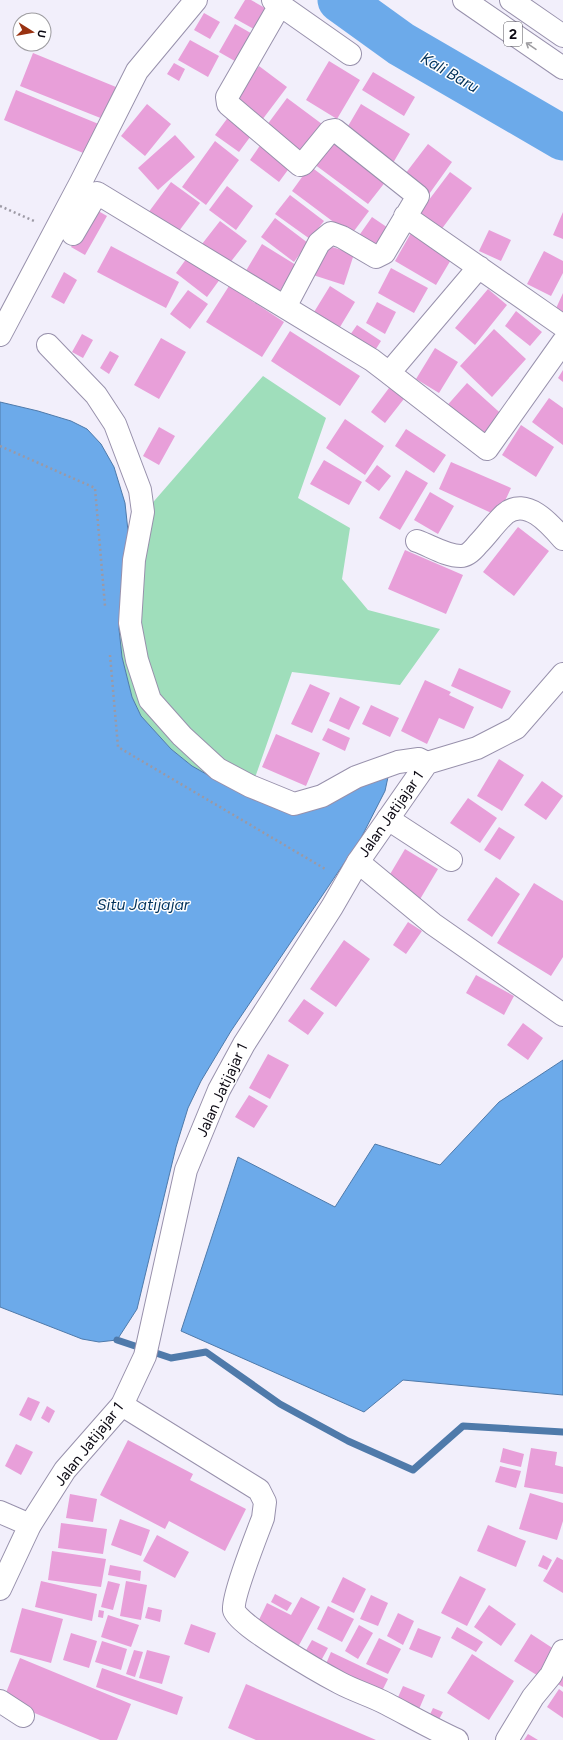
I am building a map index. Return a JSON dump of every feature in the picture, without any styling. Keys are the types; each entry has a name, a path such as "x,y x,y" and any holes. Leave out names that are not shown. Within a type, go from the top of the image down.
{"main road":[{"path":"64,232 81,182 137,71 196,0"},
{"name":"2","path":"464,0 563,68"},
{"name":"2","path":"511,0 563,36"},
{"path":"285,307 319,243 331,233 342,237 376,257 384,253 396,236 405,216 418,196 335,130 330,131 303,164 300,165 228,104 227,98 276,3 350,54"},
{"path":"0,335 64,232 96,193 372,360 487,449 563,342"},
{"path":"405,216 563,326"},
{"path":"389,373 479,267"},
{"path":"48,345 96,395 115,424 140,490 143,512 134,560 130,623 137,660 150,700 182,736 218,769 250,786 294,804 322,796 356,777 398,762 419,759 427,762"},
{"path":"418,541 450,555 462,556 473,551 506,513 519,508 532,512 547,521 563,539"},
{"name":"Jalan Jatijajar 1","path":"0,1589 30,1525 65,1470 122,1405 146,1349 186,1170 219,1090 244,1044 332,907 358,862 427,762 477,748 516,728 563,674"},
{"path":"388,819 451,860"},
{"path":"358,862 432,924 563,1015"},
{"path":"122,1405 226,1468 260,1490 264,1496 265,1510 241,1579 234,1604 235,1614 244,1623 263,1637 340,1683 386,1703 457,1740"},
{"path":"0,1512 30,1525"},
{"path":"507,1740 533,1697 551,1675 563,1651"},
{"path":"0,1701 23,1716"}],"path":[{"path":"0,206 64,232"}],"green space":[{"path":"263,376 326,418 298,498 350,528 342,579 368,610 440,629 400,685 292,672 250,792 215,779 192,766 171,749 141,716 132,697 122,657 119,629 128,531"}],"water":[{"name":"Situ Jatijajar","path":"0,402 71,421 87,429 101,444 114,467 125,503 128,531 119,629 122,657 132,697 141,716 171,749 192,766 215,779 274,802 386,774 388,777 385,791 361,838 231,1031 201,1081 188,1108 176,1147 137,1309 117,1340 99,1342 82,1339 0,1307"},
{"path":"563,1060 563,1395 403,1380 364,1412 181,1331 238,1157 335,1207 375,1144 440,1165 499,1102"}],"building":[{"path":"245,0 251,0 272,12 261,33 234,18"},
{"path":"204,13 220,22 210,39 194,30"},
{"path":"235,24 256,36 240,64 219,52"},
{"path":"190,40 219,56 208,77 178,60"},
{"path":"33,53 116,87 103,119 20,86"},
{"path":"329,61 360,80 337,119 306,100"},
{"path":"174,63 185,69 179,81 167,74"},
{"path":"259,66 287,87 259,124 231,103"},
{"path":"373,72 415,97 404,116 362,90"},
{"path":"16,90 101,125 88,155 4,120"},
{"path":"287,98 326,127 301,158 264,129"},
{"path":"147,104 171,124 145,156 121,136"},
{"path":"361,104 410,134 393,163 344,133"},
{"path":"232,112 256,129 239,152 215,135"},
{"path":"175,135 195,157 158,190 138,168"},
{"path":"336,135 390,176 368,204 314,164"},
{"path":"215,141 239,160 206,205 182,187"},
{"path":"263,141 293,163 279,182 250,160"},
{"path":"428,144 452,162 427,197 402,178"},
{"path":"310,166 369,211 351,235 292,191"},
{"path":"450,172 472,188 438,234 416,217"},
{"path":"171,182 200,203 176,235 148,213"},
{"path":"227,186 253,206 236,230 209,210"},
{"path":"290,195 324,221 310,239 275,214"},
{"path":"93,208 107,216 85,255 71,247"},
{"path":"563,212 563,239 553,235"},
{"path":"372,217 394,232 380,252 358,237"},
{"path":"275,218 308,243 294,262 261,237"},
{"path":"220,221 247,241 229,264 202,244"},
{"path":"489,230 511,240 501,261 479,251"},
{"path":"411,233 452,258 436,285 395,261"},
{"path":"262,244 296,265 278,294 244,274"},
{"path":"323,244 354,254 344,285 313,275"},
{"path":"111,246 179,282 166,308 97,272"},
{"path":"192,251 223,275 207,297 176,273"},
{"path":"544,251 563,261 563,273 551,296 527,284"},
{"path":"391,268 428,288 414,313 378,293"},
{"path":"64,272 77,280 64,304 51,297"},
{"path":"229,286 284,322 262,357 206,322"},
{"path":"330,286 355,302 337,332 311,317"},
{"path":"488,289 507,305 475,345 455,328"},
{"path":"188,290 208,304 190,329 170,314"},
{"path":"563,293 563,319 553,315"},
{"path":"377,302 396,312 385,334 366,323"},
{"path":"516,311 542,332 530,346 505,326"},
{"path":"357,325 381,341 374,352 350,335"},
{"path":"494,329 526,359 492,397 460,366"},
{"path":"290,331 360,376 340,406 271,361"},
{"path":"82,334 93,340 83,358 72,352"},
{"path":"161,338 186,352 159,399 134,385"},
{"path":"435,348 458,362 439,393 416,379"},
{"path":"110,351 119,356 109,374 100,368"},
{"path":"563,370 563,382 558,378"},
{"path":"467,383 507,419 484,444 444,409"},
{"path":"392,384 407,395 385,423 371,412"},
{"path":"549,398 563,408 563,445 532,422"},
{"path":"345,419 384,446 365,475 326,448"},
{"path":"521,425 554,447 536,477 502,455"},
{"path":"159,427 175,436 159,465 143,456"},
{"path":"406,429 446,455 434,473 395,446"},
{"path":"324,460 362,482 349,505 310,484"},
{"path":"451,462 511,488 498,516 439,489"},
{"path":"377,465 391,476 379,491 365,481"},
{"path":"406,470 428,483 400,530 379,518"},
{"path":"430,492 454,506 438,534 414,520"},
{"path":"518,527 549,551 514,596 483,572"},
{"path":"405,550 463,575 446,614 388,589"},
{"path":"459,668 511,691 502,709 451,686"},
{"path":"425,680 451,692 449,695 474,707 464,729 439,718 427,744 401,731"},
{"path":"310,684 330,693 312,733 291,724"},
{"path":"340,697 360,707 349,730 329,721"},
{"path":"371,705 399,718 390,737 362,724"},
{"path":"328,728 350,738 345,751 322,740"},
{"path":"276,734 320,753 306,786 262,767"},
{"path":"499,759 524,775 502,811 477,796"},
{"path":"542,781 563,796 546,820 524,805"},
{"path":"468,798 497,818 480,843 450,823"},
{"path":"499,827 515,837 500,860 484,850"},
{"path":"405,849 438,869 419,901 386,881"},
{"path":"496,877 520,894 492,937 467,920"},
{"path":"534,883 563,901 563,957 551,976 497,943"},
{"path":"408,922 422,931 406,954 393,945"},
{"path":"344,940 370,959 336,1007 310,989"},
{"path":"476,975 514,996 504,1015 466,993"},
{"path":"304,999 324,1013 308,1035 288,1021"},
{"path":"523,1023 543,1038 528,1060 507,1045"},
{"path":"268,1054 289,1065 270,1099 249,1088"},
{"path":"249,1095 268,1106 254,1128 235,1117"},
{"path":"28,1397 40,1402 31,1421 19,1415"},
{"path":"47,1406 55,1411 49,1423 41,1418"},
{"path":"128,1440 193,1474 190,1480 246,1509 225,1551 169,1521 165,1529 100,1495"},
{"path":"16,1444 33,1452 21,1475 5,1466"},
{"path":"503,1448 524,1454 521,1467 500,1462"},
{"path":"531,1448 557,1452 555,1465 563,1467 563,1494 524,1487"},
{"path":"500,1466 521,1471 516,1488 495,1482"},
{"path":"530,1493 563,1503 563,1521 557,1540 519,1529"},
{"path":"70,1494 97,1499 93,1522 66,1518"},
{"path":"120,1519 150,1530 141,1556 111,1545"},
{"path":"61,1523 107,1529 103,1554 58,1548"},
{"path":"488,1525 526,1541 516,1567 477,1551"},
{"path":"157,1535 189,1552 175,1578 143,1561"},
{"path":"52,1551 106,1559 101,1587 48,1580"},
{"path":"543,1555 552,1560 547,1570 538,1566"},
{"path":"557,1557 563,1560 563,1593 543,1581"},
{"path":"110,1565 141,1571 140,1581 108,1575"},
{"path":"460,1576 486,1589 467,1626 441,1613"},
{"path":"343,1577 366,1589 354,1613 331,1602"},
{"path":"41,1581 97,1594 92,1621 35,1607"},
{"path":"108,1581 120,1584 113,1610 101,1607"},
{"path":"126,1581 147,1585 141,1620 120,1616"},
{"path":"275,1594 292,1603 287,1611 271,1602"},
{"path":"371,1595 388,1603 378,1626 360,1619"},
{"path":"301,1597 320,1607 298,1647 257,1624 267,1603 291,1615"},
{"path":"489,1605 516,1624 501,1646 474,1627"},
{"path":"328,1606 354,1619 342,1642 317,1629"},
{"path":"148,1607 162,1610 160,1622 145,1618"},
{"path":"22,1608 63,1619 51,1663 10,1652"},
{"path":"99,1610 104,1611 103,1618 98,1617"},
{"path":"398,1613 414,1621 403,1645 387,1636"},
{"path":"108,1615 139,1625 131,1647 101,1637"},
{"path":"191,1624 216,1633 209,1653 184,1644"},
{"path":"359,1625 373,1633 358,1659 345,1651"},
{"path":"457,1627 483,1642 476,1652 451,1638"},
{"path":"418,1628 441,1637 432,1658 409,1649"},
{"path":"71,1633 97,1641 89,1668 63,1660"},
{"path":"531,1634 557,1651 540,1677 514,1661"},
{"path":"379,1638 401,1649 388,1674 366,1664"},
{"path":"312,1640 328,1648 317,1668 301,1659"},
{"path":"102,1641 127,1649 121,1670 95,1662"},
{"path":"134,1650 143,1652 135,1677 126,1674"},
{"path":"147,1650 170,1656 162,1684 139,1678"},
{"path":"331,1652 388,1679 379,1697 323,1671"},
{"path":"472,1654 514,1681 489,1720 447,1693"},
{"path":"20,1658 131,1704 117,1740 100,1740 3,1700"},
{"path":"102,1668 183,1697 177,1715 96,1687"},
{"path":"563,1671 563,1687 556,1683"},
{"path":"246,1684 376,1740 256,1740 228,1728"},
{"path":"403,1686 425,1695 417,1714 395,1704"},
{"path":"559,1689 563,1692 563,1718 547,1707"},
{"path":"433,1708 443,1712 436,1725 427,1721"},
{"path":"528,1734 538,1740 524,1740"}],"waterway":[{"name":"Kali Baru","path":"340,0 401,44 563,138"},
{"path":"117,1340 171,1358 206,1352 280,1404 348,1441 413,1470 463,1426 563,1432"}]}
